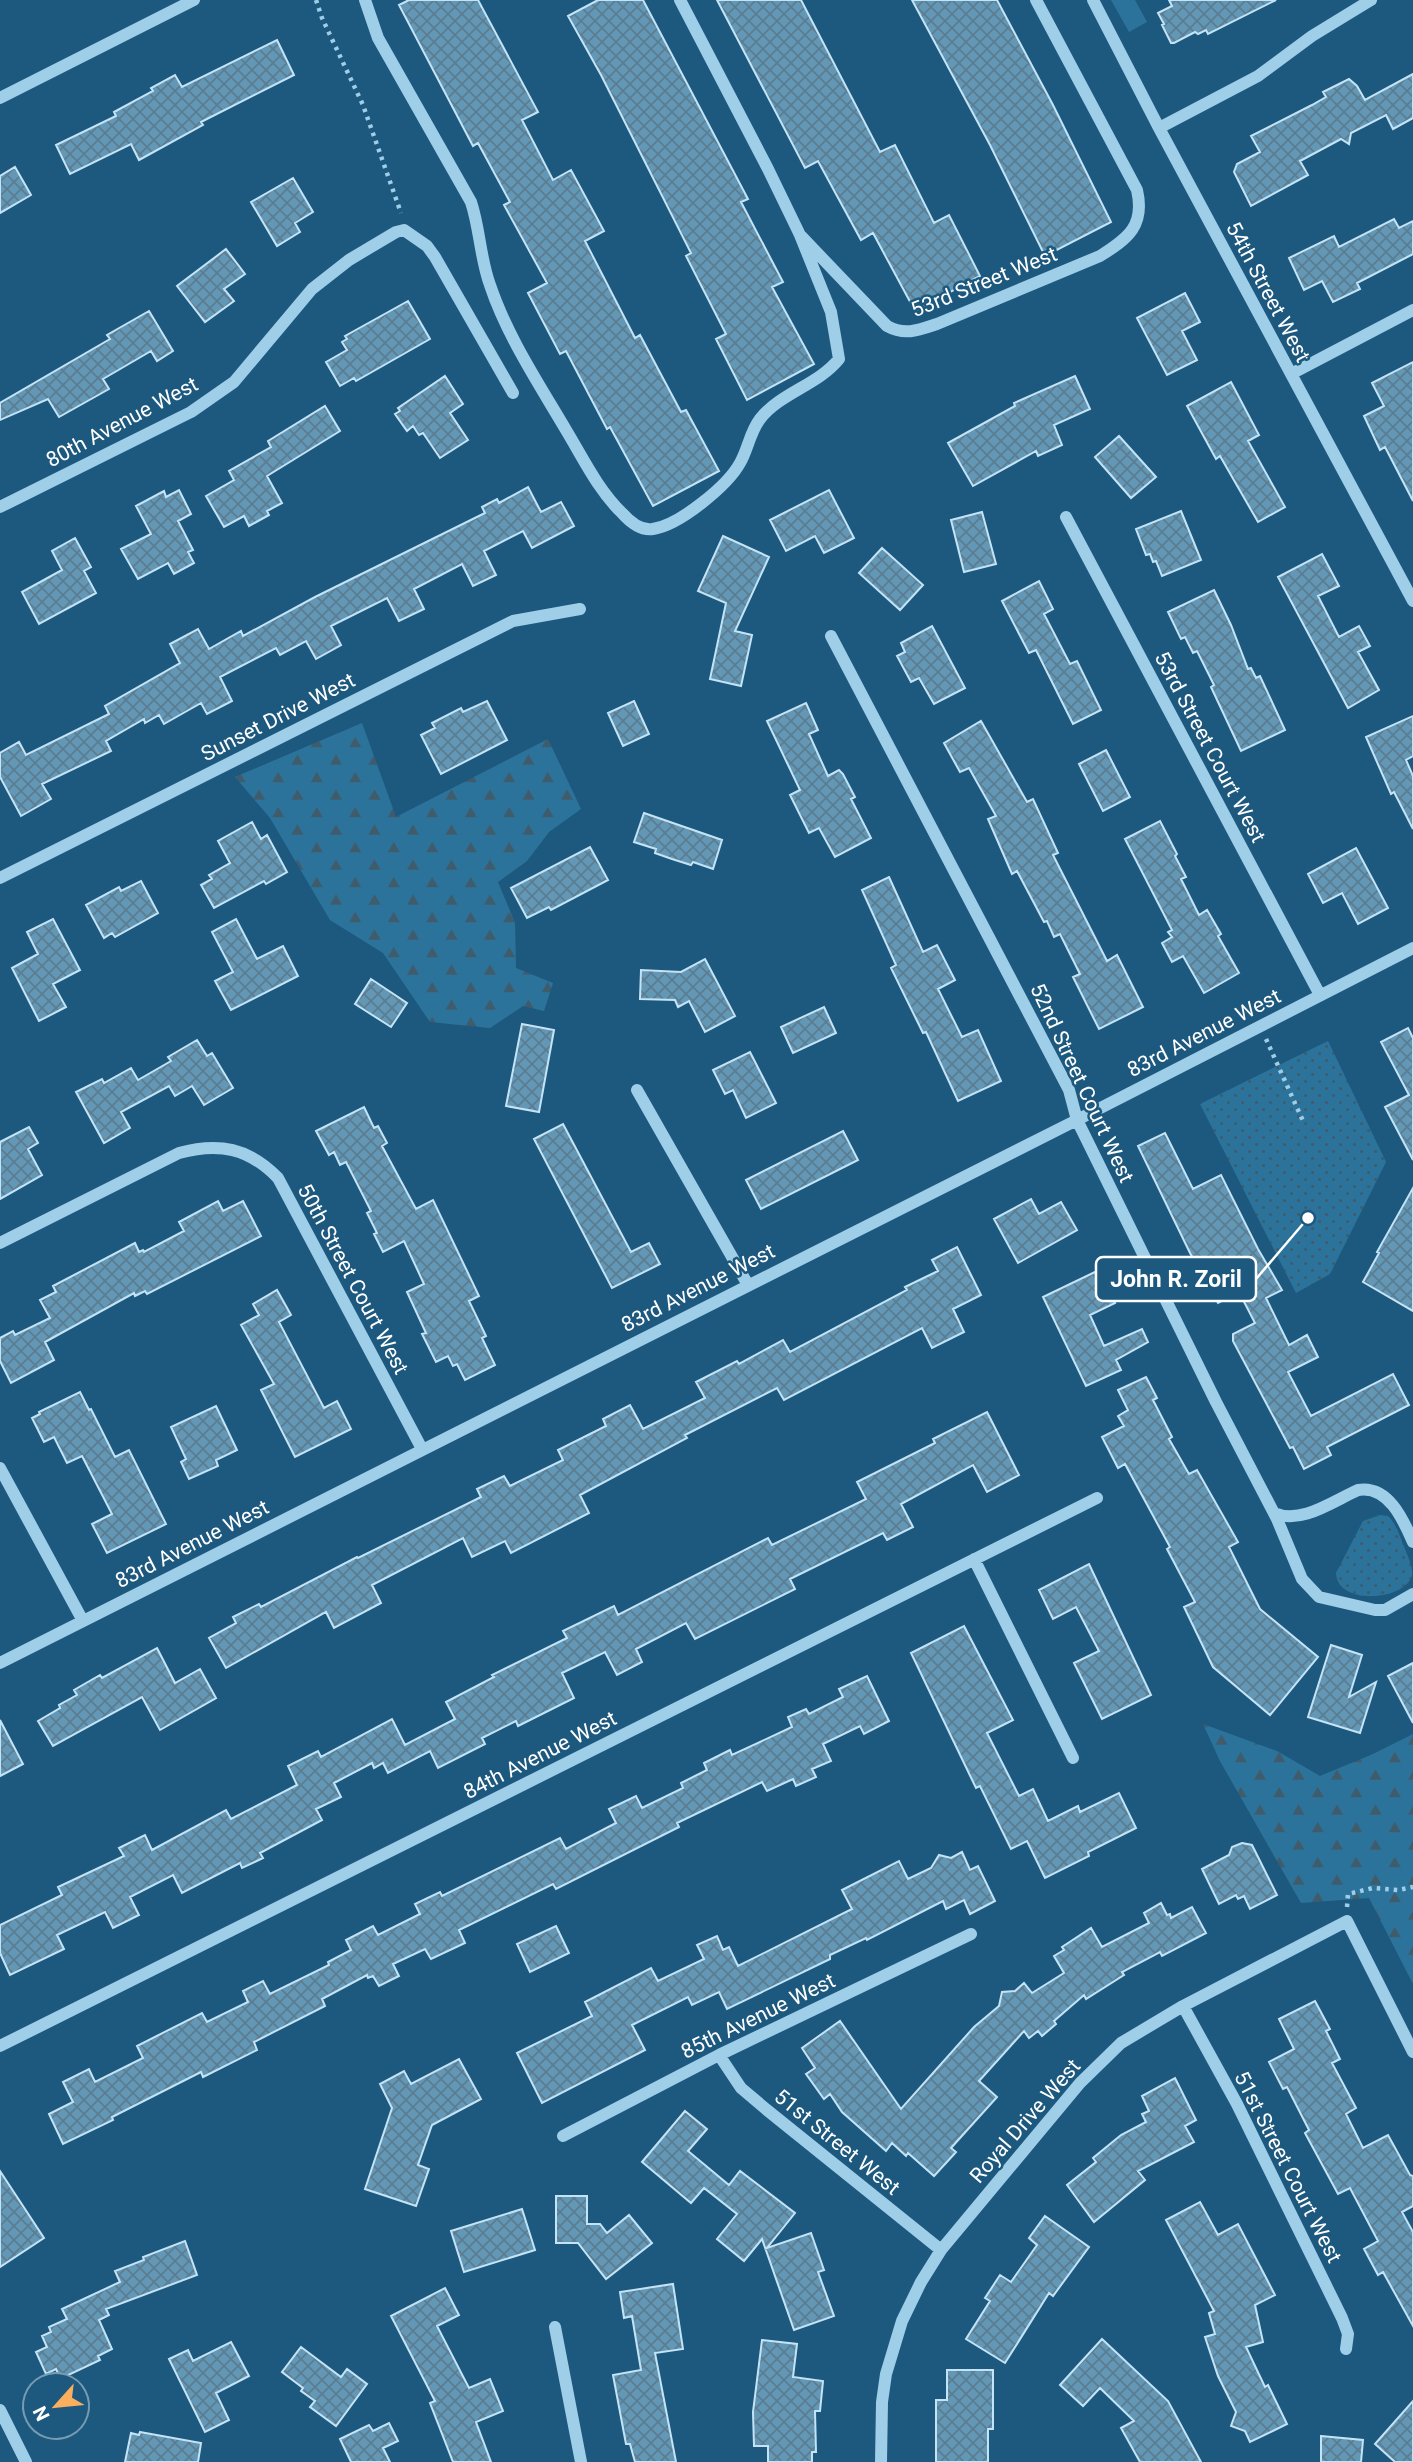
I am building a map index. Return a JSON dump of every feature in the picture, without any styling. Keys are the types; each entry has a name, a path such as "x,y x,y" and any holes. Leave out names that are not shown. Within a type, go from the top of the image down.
{"street":[{"path":"0,98 194,0"},
{"path":"365,0 378,38 471,202 489,282 503,317 598,485 621,513 639,527 653,529 696,508 731,477 759,420 774,406 831,369 839,359 831,312 800,235"},
{"name":"53rd Street West","path":"680,0 800,235 887,326 909,333 937,324 1100,256 1113,248 1137,225 1140,211 1137,190 1036,0"},
{"name":"54th Street West","path":"1093,0 1413,601"},
{"path":"1159,128 1258,76 1312,36 1371,0"},
{"name":"80th Avenue West","path":"0,506 191,412 234,382 312,289 328,275 396,232 404,230 410,233"},
{"path":"410,233 427,246 435,257 513,393"},
{"path":"1291,374 1413,310"},
{"name":"53rd Street Court West","path":"1066,517 1320,995"},
{"name":"Sunset Drive West","path":"0,878 513,621 580,609"},
{"name":"52nd Street Court West","path":"831,636 1069,1090 1077,1120 1216,1402 1274,1513 1303,1579 1319,1597 1376,1610 1385,1610 1413,1594"},
{"name":"83rd Avenue West","path":"0,1663 1413,948"},
{"path":"637,1090 748,1284"},
{"name":"50th Street Court West","path":"0,1243 179,1153 200,1147 229,1148 250,1155 278,1178 422,1449"},
{"path":"0,1468 83,1621"},
{"path":"1274,1513 1284,1517 1298,1517 1367,1488 1377,1492 1396,1508 1413,1542"},
{"name":"84th Avenue West","path":"0,2046 1097,1498"},
{"path":"974,1559 1073,1758"},
{"path":"1347,1921 1413,2052"},
{"name":"Royal Drive West","path":"881,2462 882,2402 886,2374 902,2320 920,2282 941,2250 1080,2083 1121,2043 1183,2006 1347,1921"},
{"name":"85th Avenue West","path":"563,2136 719,2055 971,1934"},
{"name":"51st Street Court West","path":"1183,2006 1237,2104 1342,2318 1348,2334 1346,2349"},
{"name":"51st Street West","path":"719,2055 741,2088 758,2103 941,2250"},
{"path":"555,2327 581,2462"},
{"path":"0,2410 26,2462"}],"path":[{"path":"316,0 363,105 386,176 410,233"},
{"path":"1259,1026 1303,1121"},
{"path":"1347,1921 1348,1894 1373,1888 1398,1890 1413,1887"}],"green space":[{"path":"1111,0 1135,0 1147,22 1129,32"},
{"path":"362,723 396,817 548,739 581,809 549,832 527,861 498,882 515,923 516,968 553,983 544,1011 523,1006 490,1028 430,1022 383,953 330,920 270,818 235,777"},
{"path":"1328,1041 1386,1162 1330,1274 1296,1293 1200,1104"},
{"path":"1380,1515 1388,1516 1396,1527 1410,1562 1412,1575 1407,1584 1386,1594 1359,1595 1347,1591 1339,1584 1336,1573 1363,1521"},
{"path":"1203,1724 1277,1751 1320,1776 1413,1734 1413,1984 1369,1898 1301,1903 1220,1761"}],"building":[{"path":"409,0 478,0 538,112 522,120 553,180 571,170 604,231 585,241 635,338 640,335 681,412 686,410 719,471 653,506 610,427 607,429 566,351 560,354 528,293 547,283 504,205 510,202 478,143 473,146 399,5"},
{"path":"598,0 643,0 748,199 741,202 783,282 772,287 814,364 747,400 716,339 726,334 686,256 691,253 601,75 568,16"},
{"path":"717,0 801,0 880,152 895,145 934,223 949,215 980,276 915,311 873,233 861,240 818,161 805,168"},
{"path":"912,0 997,0 1111,222 1045,256 990,145"},
{"path":"1169,0 1276,0 1208,34 1206,30 1198,34 1195,32 1171,43 1158,13 1172,6"},
{"path":"277,40 294,75 201,122 203,125 139,160 131,144 70,174 56,145 116,116 114,112 153,91 151,88 175,75 182,87"},
{"path":"1413,74 1413,118 1393,129 1386,115 1351,133 1349,144 1341,139 1300,161 1308,175 1251,206 1234,172 1237,164 1260,152 1251,136 1326,97 1323,92 1349,79 1357,86 1365,100"},
{"path":"15,167 31,195 0,213 0,176"},
{"path":"293,178 313,212 295,223 300,232 277,246 251,202"},
{"path":"1394,219 1399,228 1413,221 1413,254 1357,283 1360,289 1333,302 1322,281 1304,290 1289,258 1334,236 1339,247"},
{"path":"226,249 245,274 224,289 234,301 205,322 177,286"},
{"path":"1185,293 1200,322 1182,331 1197,360 1167,375 1137,318"},
{"path":"408,301 430,339 356,381 354,378 340,386 326,362 347,350 342,342 347,339 345,336"},
{"path":"149,311 173,351 157,361 151,351 103,379 109,389 59,417 48,399 0,420 0,403 110,339 107,335"},
{"path":"1413,362 1413,501 1385,447 1380,450 1364,416 1384,406 1372,383"},
{"path":"445,376 463,404 450,413 468,440 440,458 423,433 419,435 413,426 407,431 395,414 400,411 398,408"},
{"path":"1075,376 1090,409 1054,425 1062,445 1038,456 1036,451 973,486 948,443 1015,406 1014,403"},
{"path":"1231,382 1259,435 1248,441 1285,507 1258,522 1220,456 1216,459 1187,406"},
{"path":"325,406 340,431 267,476 282,503 267,511 269,515 249,526 244,516 224,527 206,496 234,480 229,471 271,447 268,441"},
{"path":"1119,436 1156,477 1131,498 1095,457"},
{"path":"528,487 541,512 561,502 574,526 532,548 523,531 484,551 496,575 473,586 462,564 414,589 424,609 399,621 387,598 331,626 341,645 316,659 306,641 280,655 276,648 220,677 232,701 207,714 201,703 164,724 159,715 145,723 144,719 106,741 111,751 42,784 51,799 21,816 0,777 0,753 19,742 26,755 109,714 105,706 180,663 170,644 198,629 209,649 241,631 243,636 315,597 485,513 482,507 497,499 499,503"},
{"path":"179,490 191,514 178,521 193,550 188,552 194,563 174,574 168,563 138,579 121,549 151,534 136,506 164,491 166,497"},
{"path":"829,490 854,538 824,553 815,536 786,551 770,520"},
{"path":"1181,511 1201,560 1162,576 1156,561 1153,562 1150,554 1146,555 1136,529"},
{"path":"982,512 996,564 964,572 951,520"},
{"path":"723,536 769,557 735,631 752,635 741,686 710,679 726,603 698,591"},
{"path":"75,538 91,567 84,571 96,593 39,624 22,592 62,570 52,551"},
{"path":"882,548 923,585 900,610 859,573"},
{"path":"1322,554 1339,586 1318,596 1339,637 1359,626 1370,646 1358,652 1379,690 1348,708 1278,577"},
{"path":"1039,581 1053,609 1044,614 1070,664 1077,661 1101,710 1073,724 1036,650 1029,653 1002,601"},
{"path":"1214,590 1248,669 1251,668 1256,678 1260,676 1285,730 1241,751 1197,651 1193,653 1185,637 1181,639 1168,612"},
{"path":"932,626 965,688 934,704 919,678 911,682 897,656 905,652 901,643"},
{"path":"487,701 507,740 441,774 421,735 435,728 432,723 461,708 463,712"},
{"path":"634,701 649,734 623,746 608,713"},
{"path":"806,703 818,730 809,734 828,776 839,770 843,774 855,797 851,799 871,838 835,857 819,828 809,833 790,795 800,790 767,721"},
{"path":"1413,716 1413,756 1406,760 1413,776 1413,829 1394,792 1391,794 1366,737"},
{"path":"981,721 1027,802 1033,799 1058,853 1053,855 1107,961 1117,955 1143,1007 1099,1029 1073,977 1080,974 1060,934 1054,937 1017,871 1012,874 988,819 996,816 969,768 960,772 944,743"},
{"path":"1106,750 1130,797 1103,811 1079,764"},
{"path":"644,813 722,840 713,869 672,859 655,853 656,849 634,842"},
{"path":"1160,821 1177,854 1175,856 1186,877 1181,879 1199,915 1207,910 1239,973 1204,993 1183,956 1172,962 1162,943 1172,937 1168,932 1172,930 1125,839"},
{"path":"252,822 261,839 267,835 287,872 266,884 264,881 214,908 201,885 212,879 209,875 230,863 218,841"},
{"path":"590,847 608,880 551,910 549,907 527,918 511,888"},
{"path":"1356,848 1388,908 1358,924 1342,893 1323,903 1308,874"},
{"path":"889,877 923,952 937,945 955,980 938,989 962,1037 978,1030 1001,1081 958,1101 926,1032 923,1033 891,968 896,965 862,890"},
{"path":"141,881 158,913 115,937 112,933 104,938 86,905 119,887 121,891"},
{"path":"53,919 80,970 53,984 66,1007 39,1021 12,968 38,954 27,932"},
{"path":"236,919 257,959 283,946 298,976 231,1010 215,981 233,972 212,932"},
{"path":"705,959 735,1016 705,1032 689,1001 678,1007 675,1000 640,999 641,970 681,972"},
{"path":"371,979 407,1003 391,1027 355,1004"},
{"path":"824,1007 836,1033 793,1053 781,1027"},
{"path":"522,1024 554,1030 539,1112 506,1106"},
{"path":"1408,1028 1413,1038 1413,1160 1385,1107 1409,1095 1381,1042"},
{"path":"197,1040 207,1056 212,1053 233,1088 204,1105 192,1086 175,1096 169,1086 121,1112 130,1128 104,1143 76,1092 102,1079 104,1083 131,1068 138,1080 171,1061 168,1057"},
{"path":"750,1052 776,1103 746,1118 733,1090 725,1094 713,1070"},
{"path":"364,1107 374,1128 378,1126 387,1143 382,1146 416,1209 433,1200 479,1296 469,1301 486,1336 482,1338 495,1365 465,1380 457,1364 453,1366 448,1356 436,1362 422,1334 426,1333 407,1292 424,1284 404,1241 383,1252 367,1213 371,1211 346,1162 340,1165 334,1152 329,1155 316,1131"},
{"path":"563,1124 631,1252 649,1243 660,1264 612,1288 534,1139"},
{"path":"29,1127 38,1143 28,1149 42,1175 0,1199 0,1142"},
{"path":"843,1131 858,1160 761,1209 746,1180"},
{"path":"1165,1133 1193,1189 1221,1175 1282,1290 1266,1298 1289,1345 1307,1335 1318,1357 1288,1372 1311,1416 1393,1374 1409,1405 1327,1447 1331,1455 1304,1469 1233,1341 1233,1334 1255,1323 1239,1292 1218,1303 1190,1253 1138,1146"},
{"path":"1413,1188 1413,1311 1363,1282"},
{"path":"1031,1199 1039,1214 1061,1202 1077,1230 1018,1263 994,1219"},
{"path":"218,1201 223,1211 243,1201 261,1236 147,1294 145,1291 135,1296 134,1293 45,1342 54,1360 11,1383 0,1361 0,1338 13,1331 15,1335 50,1318 40,1300 56,1292 53,1286 135,1243 139,1252 144,1252 184,1231 179,1222"},
{"path":"957,1247 981,1295 953,1309 964,1332 932,1348 922,1328 784,1400 777,1388 685,1435 687,1438 580,1495 589,1513 511,1553 505,1541 472,1557 463,1538 372,1585 381,1603 334,1628 326,1612 226,1668 209,1638 236,1623 233,1617 259,1604 261,1607 481,1497 477,1489 504,1476 510,1486 563,1460 558,1450 606,1426 603,1419 630,1405 643,1429 705,1398 696,1382 737,1361 739,1364 783,1340 790,1352 938,1271 932,1260"},
{"path":"1099,1270 1115,1303 1090,1315 1104,1346 1142,1329 1148,1342 1116,1360 1121,1370 1086,1386 1043,1297"},
{"path":"277,1290 291,1315 279,1322 324,1408 337,1401 351,1429 295,1457 261,1390 274,1384 241,1325 259,1315 253,1304"},
{"path":"1146,1377 1157,1398 1153,1400 1172,1437 1169,1439 1189,1474 1197,1470 1238,1542 1229,1547 1260,1609 1318,1657 1270,1715 1213,1667 1184,1607 1195,1602 1167,1549 1170,1547 1125,1464 1118,1468 1102,1437 1124,1426 1118,1416 1128,1410 1118,1390"},
{"path":"80,1392 115,1457 129,1450 166,1524 107,1553 92,1524 112,1514 82,1456 67,1463 54,1437 44,1442 32,1418"},
{"path":"216,1406 237,1450 216,1460 218,1466 189,1479 181,1462 186,1459 171,1427"},
{"path":"987,1412 1019,1475 987,1492 973,1465 901,1504 913,1527 887,1540 883,1533 790,1579 795,1589 695,1639 686,1623 636,1649 642,1662 617,1675 605,1652 562,1673 574,1698 518,1726 516,1721 482,1738 485,1744 438,1768 430,1751 388,1773 383,1763 374,1768 372,1763 334,1783 341,1797 316,1809 322,1820 260,1853 263,1858 242,1868 240,1863 182,1893 173,1875 130,1897 139,1915 113,1928 105,1912 57,1935 64,1949 10,1975 0,1953 0,1925 62,1895 58,1887 124,1856 119,1848 145,1835 152,1850 226,1810 231,1819 297,1785 288,1766 318,1751 321,1757 392,1719 405,1745 455,1719 446,1702 494,1677 492,1675 567,1638 563,1631 614,1606 618,1615 768,1538 772,1545 866,1499 857,1482 935,1443 933,1439"},
{"path":"1089,1564 1151,1695 1102,1719 1074,1663 1099,1651 1076,1607 1053,1619 1039,1590"},
{"path":"964,1626 1013,1720 987,1733 1019,1796 1033,1789 1048,1821 1078,1806 1080,1812 1119,1793 1136,1828 1045,1878 1027,1841 1011,1849 980,1786 976,1788 911,1653"},
{"path":"1331,1645 1362,1655 1349,1697 1376,1682 1360,1733 1308,1717"},
{"path":"157,1648 175,1683 200,1669 216,1698 160,1730 142,1697 53,1746 38,1721 77,1695 74,1690"},
{"path":"1413,1663 1413,1723 1388,1676"},
{"path":"867,1676 889,1721 864,1734 860,1726 823,1744 831,1761 812,1769 816,1777 796,1786 793,1779 767,1791 762,1782 677,1823 679,1827 556,1889 553,1884 459,1930 465,1943 431,1959 425,1949 393,1964 399,1976 379,1986 373,1976 368,1978 367,1975 322,1999 325,2006 254,2042 257,2050 203,2077 201,2072 63,2144 49,2114 73,2102 63,2082 89,2069 95,2082 143,2058 137,2046 202,2013 207,2022 248,2002 243,1991 263,1981 270,1994 329,1965 328,1962 351,1950 346,1940 373,1926 378,1935 420,1914 415,1904 440,1892 442,1896 560,1838 566,1849 616,1823 609,1809 636,1796 642,1808 683,1788 681,1783 707,1770 704,1763 730,1750 732,1755 792,1727 788,1717 806,1709 809,1714 843,1697 839,1689"},
{"path":"0,1720 23,1764 0,1776"},
{"path":"1242,1843 1252,1845 1277,1895 1250,1909 1244,1896 1238,1899 1236,1895 1219,1904 1202,1869 1229,1855 1232,1847"},
{"path":"962,1852 970,1870 978,1866 995,1901 970,1914 964,1900 946,1909 943,1901 867,1940 866,1938 830,1955 830,1959 727,2009 719,1992 692,2005 688,1997 632,2025 645,2050 542,2103 517,2053 592,2016 585,2002 651,1968 658,1981 704,1959 697,1945 717,1936 723,1950 729,1947 738,1966 852,1909 842,1890 899,1861 908,1879 931,1868 939,1855 951,1858"},
{"path":"1161,1903 1171,1918 1192,1907 1206,1933 1162,1956 1160,1952 1122,1972 1124,1975 1086,1999 1084,1995 1054,2021 1056,2024 1042,2036 1038,2031 1029,2038 1024,2031 979,2081 997,2097 951,2148 956,2152 934,2176 892,2143 886,2151 842,2112 830,2094 824,2099 806,2074 815,2068 802,2048 840,2021 901,2109 974,2027 999,2006 1002,1992 1015,1991 1024,1983 1032,1993 1064,1973 1054,1956 1064,1950 1062,1947 1091,1928 1102,1947 1149,1923 1144,1913"},
{"path":"556,1926 569,1953 530,1972 517,1944"},
{"path":"1315,2001 1330,2029 1326,2031 1340,2059 1332,2063 1356,2108 1346,2114 1363,2148 1388,2135 1413,2176 1413,2206 1402,2212 1413,2232 1413,2326 1383,2272 1378,2275 1364,2249 1378,2241 1350,2188 1338,2194 1305,2133 1309,2130 1287,2087 1283,2089 1269,2062 1294,2049 1279,2019"},
{"path":"459,2059 481,2099 432,2125 418,2165 429,2169 416,2206 365,2189 392,2108 380,2084 404,2071 411,2084"},
{"path":"1175,2078 1196,2120 1185,2126 1194,2142 1138,2171 1145,2180 1094,2222 1067,2185 1096,2162 1093,2158 1121,2135 1146,2122 1142,2114 1149,2111 1142,2096"},
{"path":"685,2111 707,2129 688,2151 729,2185 740,2171 795,2213 767,2248 811,2233 824,2270 818,2272 834,2316 794,2330 762,2239 744,2261 717,2239 737,2214 704,2188 691,2203 642,2162"},
{"path":"0,2171 44,2238 0,2267"},
{"path":"556,2196 587,2196 587,2224 600,2224 607,2233 629,2215 652,2243 606,2279 578,2243 556,2243"},
{"path":"1200,2202 1218,2235 1238,2224 1275,2295 1255,2305 1263,2342 1246,2347 1287,2424 1250,2442 1245,2431 1231,2426 1236,2412 1218,2376 1205,2337 1215,2334 1209,2313 1214,2311 1166,2220"},
{"path":"522,2209 535,2250 464,2272 451,2231"},
{"path":"1045,2216 1089,2247 1053,2296 1049,2293 1005,2363 966,2339 990,2301 985,2298 1000,2275 1011,2282 1037,2245 1029,2238"},
{"path":"185,2241 197,2275 106,2309 109,2315 99,2320 112,2349 98,2356 100,2360 77,2371 45,2371 36,2352 47,2347 42,2336 51,2332 49,2327 67,2319 62,2309 120,2282 115,2271 144,2260 143,2257"},
{"path":"673,2284 683,2349 655,2353 676,2462 635,2462 630,2444 626,2444 613,2375 641,2370 632,2316 624,2318 620,2292"},
{"path":"445,2288 459,2315 437,2326 469,2388 490,2379 503,2411 476,2422 491,2462 453,2462 430,2403 435,2401 391,2316"},
{"path":"1102,2339 1168,2401 1201,2462 1140,2462 1121,2428 1134,2421 1100,2388 1083,2406 1060,2385"},
{"path":"762,2340 797,2344 793,2377 823,2381 820,2411 815,2411 816,2452 812,2452 812,2462 768,2462 768,2446 754,2446 753,2412"},
{"path":"231,2342 249,2376 216,2393 229,2420 205,2432 169,2359 188,2350 193,2361"},
{"path":"301,2347 341,2377 347,2369 367,2384 336,2426 310,2407 315,2401 282,2372"},
{"path":"947,2370 993,2370 993,2429 988,2429 988,2462 936,2462 936,2400 947,2400"},
{"path":"1413,2401 1413,2462 1395,2462 1375,2444"},
{"path":"389,2423 398,2441 383,2448 390,2462 351,2462 340,2439 369,2425 373,2431"},
{"path":"140,2432 201,2443 198,2462 125,2462 131,2433 139,2435"},
{"path":"1321,2436 1363,2440 1361,2462 1321,2462"}],"place":[{"name":"John R. Zoril","path":"1308,1218"}]}
